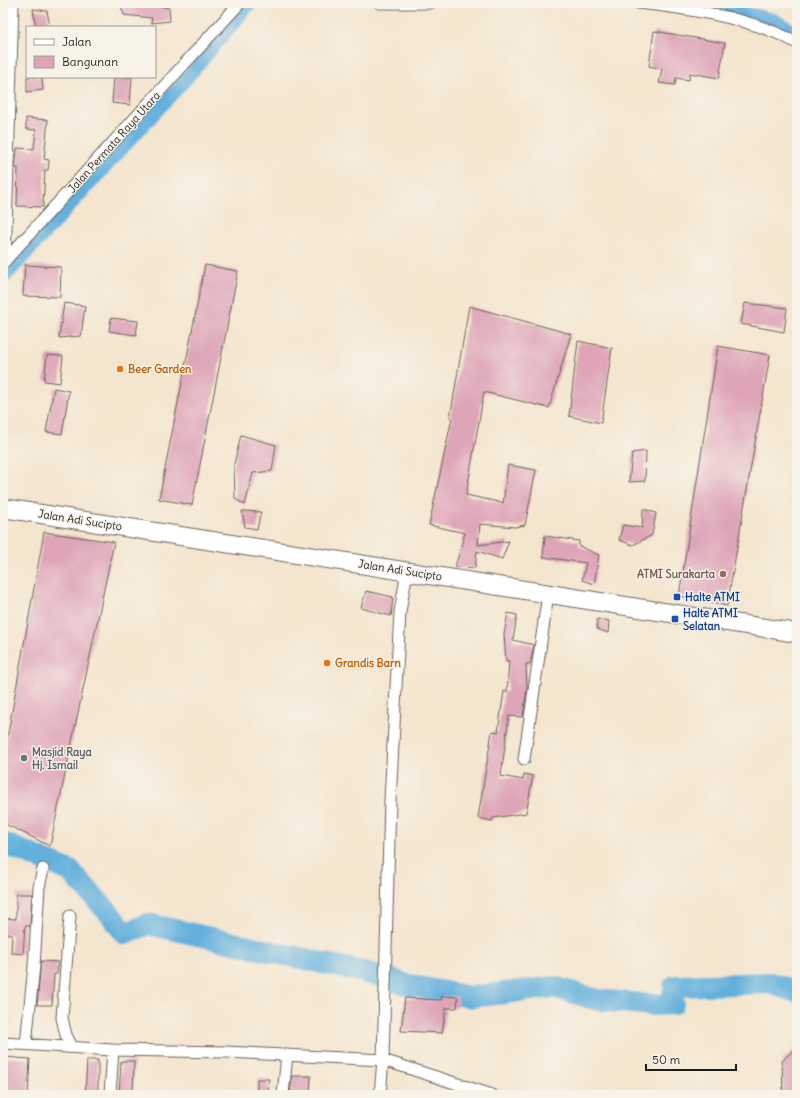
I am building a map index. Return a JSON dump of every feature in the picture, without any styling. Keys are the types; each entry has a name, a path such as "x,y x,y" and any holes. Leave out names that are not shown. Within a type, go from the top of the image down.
{"highway":[{"name":"Jalan Adi Sucipto","path":"3,508 797,633"}],"street":[{"path":"4,262 13,3"},
{"name":"Jalan Permata Raya Utara","path":"4,262 240,3"},
{"path":"380,3 430,3"},
{"path":"638,3 669,7 763,27 778,32 797,43"},
{"path":"380,1095 383,1060 384,973 390,801 400,620 407,571"},
{"path":"524,759 548,594"},
{"path":"26,1044 34,966 38,887 43,869"},
{"path":"70,916 62,1018 66,1035 72,1047"},
{"path":"3,1043 113,1050 287,1055 383,1060 492,1095"},
{"path":"110,1095 113,1050"},
{"path":"283,1095 287,1055"}],"building":[{"path":"120,3 144,3 169,8 170,21 151,23 152,18 124,15"},
{"path":"33,9 47,11 50,26 36,26"},
{"path":"654,31 725,43 719,78 690,73 689,80 676,78 675,85 659,83 662,69 649,66"},
{"path":"27,78 42,78 43,90 27,92"},
{"path":"114,78 132,78 130,105 112,103"},
{"path":"26,118 48,120 44,159 49,160 48,170 45,170 43,207 17,206 18,168 15,168 17,148 34,149 36,130 26,129"},
{"path":"25,265 61,267 60,297 23,296"},
{"path":"205,265 238,271 192,505 159,499"},
{"path":"64,303 85,306 81,336 59,338"},
{"path":"745,303 787,308 784,332 741,324"},
{"path":"469,306 571,334 549,408 484,392 466,495 503,503 508,465 536,470 525,525 515,527 480,524 478,545 509,541 502,559 477,551 475,568 455,567 465,533 429,525 452,418 450,418"},
{"path":"111,318 138,321 136,335 109,331"},
{"path":"578,341 612,348 601,423 569,416"},
{"path":"718,346 770,355 727,606 679,596"},
{"path":"47,355 63,356 60,383 44,381"},
{"path":"54,388 69,391 62,434 46,432"},
{"path":"241,435 276,445 272,471 253,473 245,505 235,499 234,464"},
{"path":"646,451 645,481 629,482 632,453"},
{"path":"643,509 656,513 652,535 633,545 619,540 623,525 642,528"},
{"path":"242,511 261,512 257,529 245,527"},
{"path":"44,532 114,542 50,846 3,823 3,762"},
{"path":"545,536 579,541 579,546 599,555 594,584 582,580 586,563 543,557"},
{"path":"366,591 393,597 391,616 361,608"},
{"path":"508,613 517,615 513,640 534,645 530,664 526,664 527,689 523,717 509,716 501,776 523,780 524,774 533,776 526,813 493,818 492,821 478,818 492,731 498,732 504,691 507,692 509,661 506,661 504,634"},
{"path":"597,619 609,621 608,633 597,629"},
{"path":"16,894 32,894 30,926 25,926 23,954 11,953 12,934 3,934 3,918 16,919"},
{"path":"41,961 58,962 57,974 54,974 52,1005 37,1005"},
{"path":"442,996 458,997 457,1008 446,1008 442,1033 401,1031 405,998 441,1000"},
{"path":"797,1047 797,1095 783,1095 782,1061"},
{"path":"3,1057 30,1059 28,1095 3,1095"},
{"path":"87,1060 98,1060 98,1090 95,1090 96,1095 85,1095"},
{"path":"121,1061 134,1061 133,1095 119,1095"},
{"path":"292,1076 311,1076 310,1095 290,1095"},
{"path":"257,1079 269,1079 268,1093 257,1093"}],"waterway":[{"path":"3,279 187,78 251,3"},
{"path":"683,3 726,9 773,19 797,33"},
{"path":"3,843 70,871 110,914 125,934 148,924 381,976 404,984 470,997 554,987 598,1000 654,1005 673,1004 674,986 770,983 797,992"}],"place":[{"name":"Beer Garden","path":"120,369"},
{"name":"ATMI Surakarta","path":"723,574"},
{"name":"Halte ATMI","path":"677,597"},
{"name":"Halte ATMI Selatan","path":"675,619"},
{"name":"Grandis Barn","path":"327,663"},
{"name":"Masjid Raya Hj. Ismail","path":"24,758"}]}
